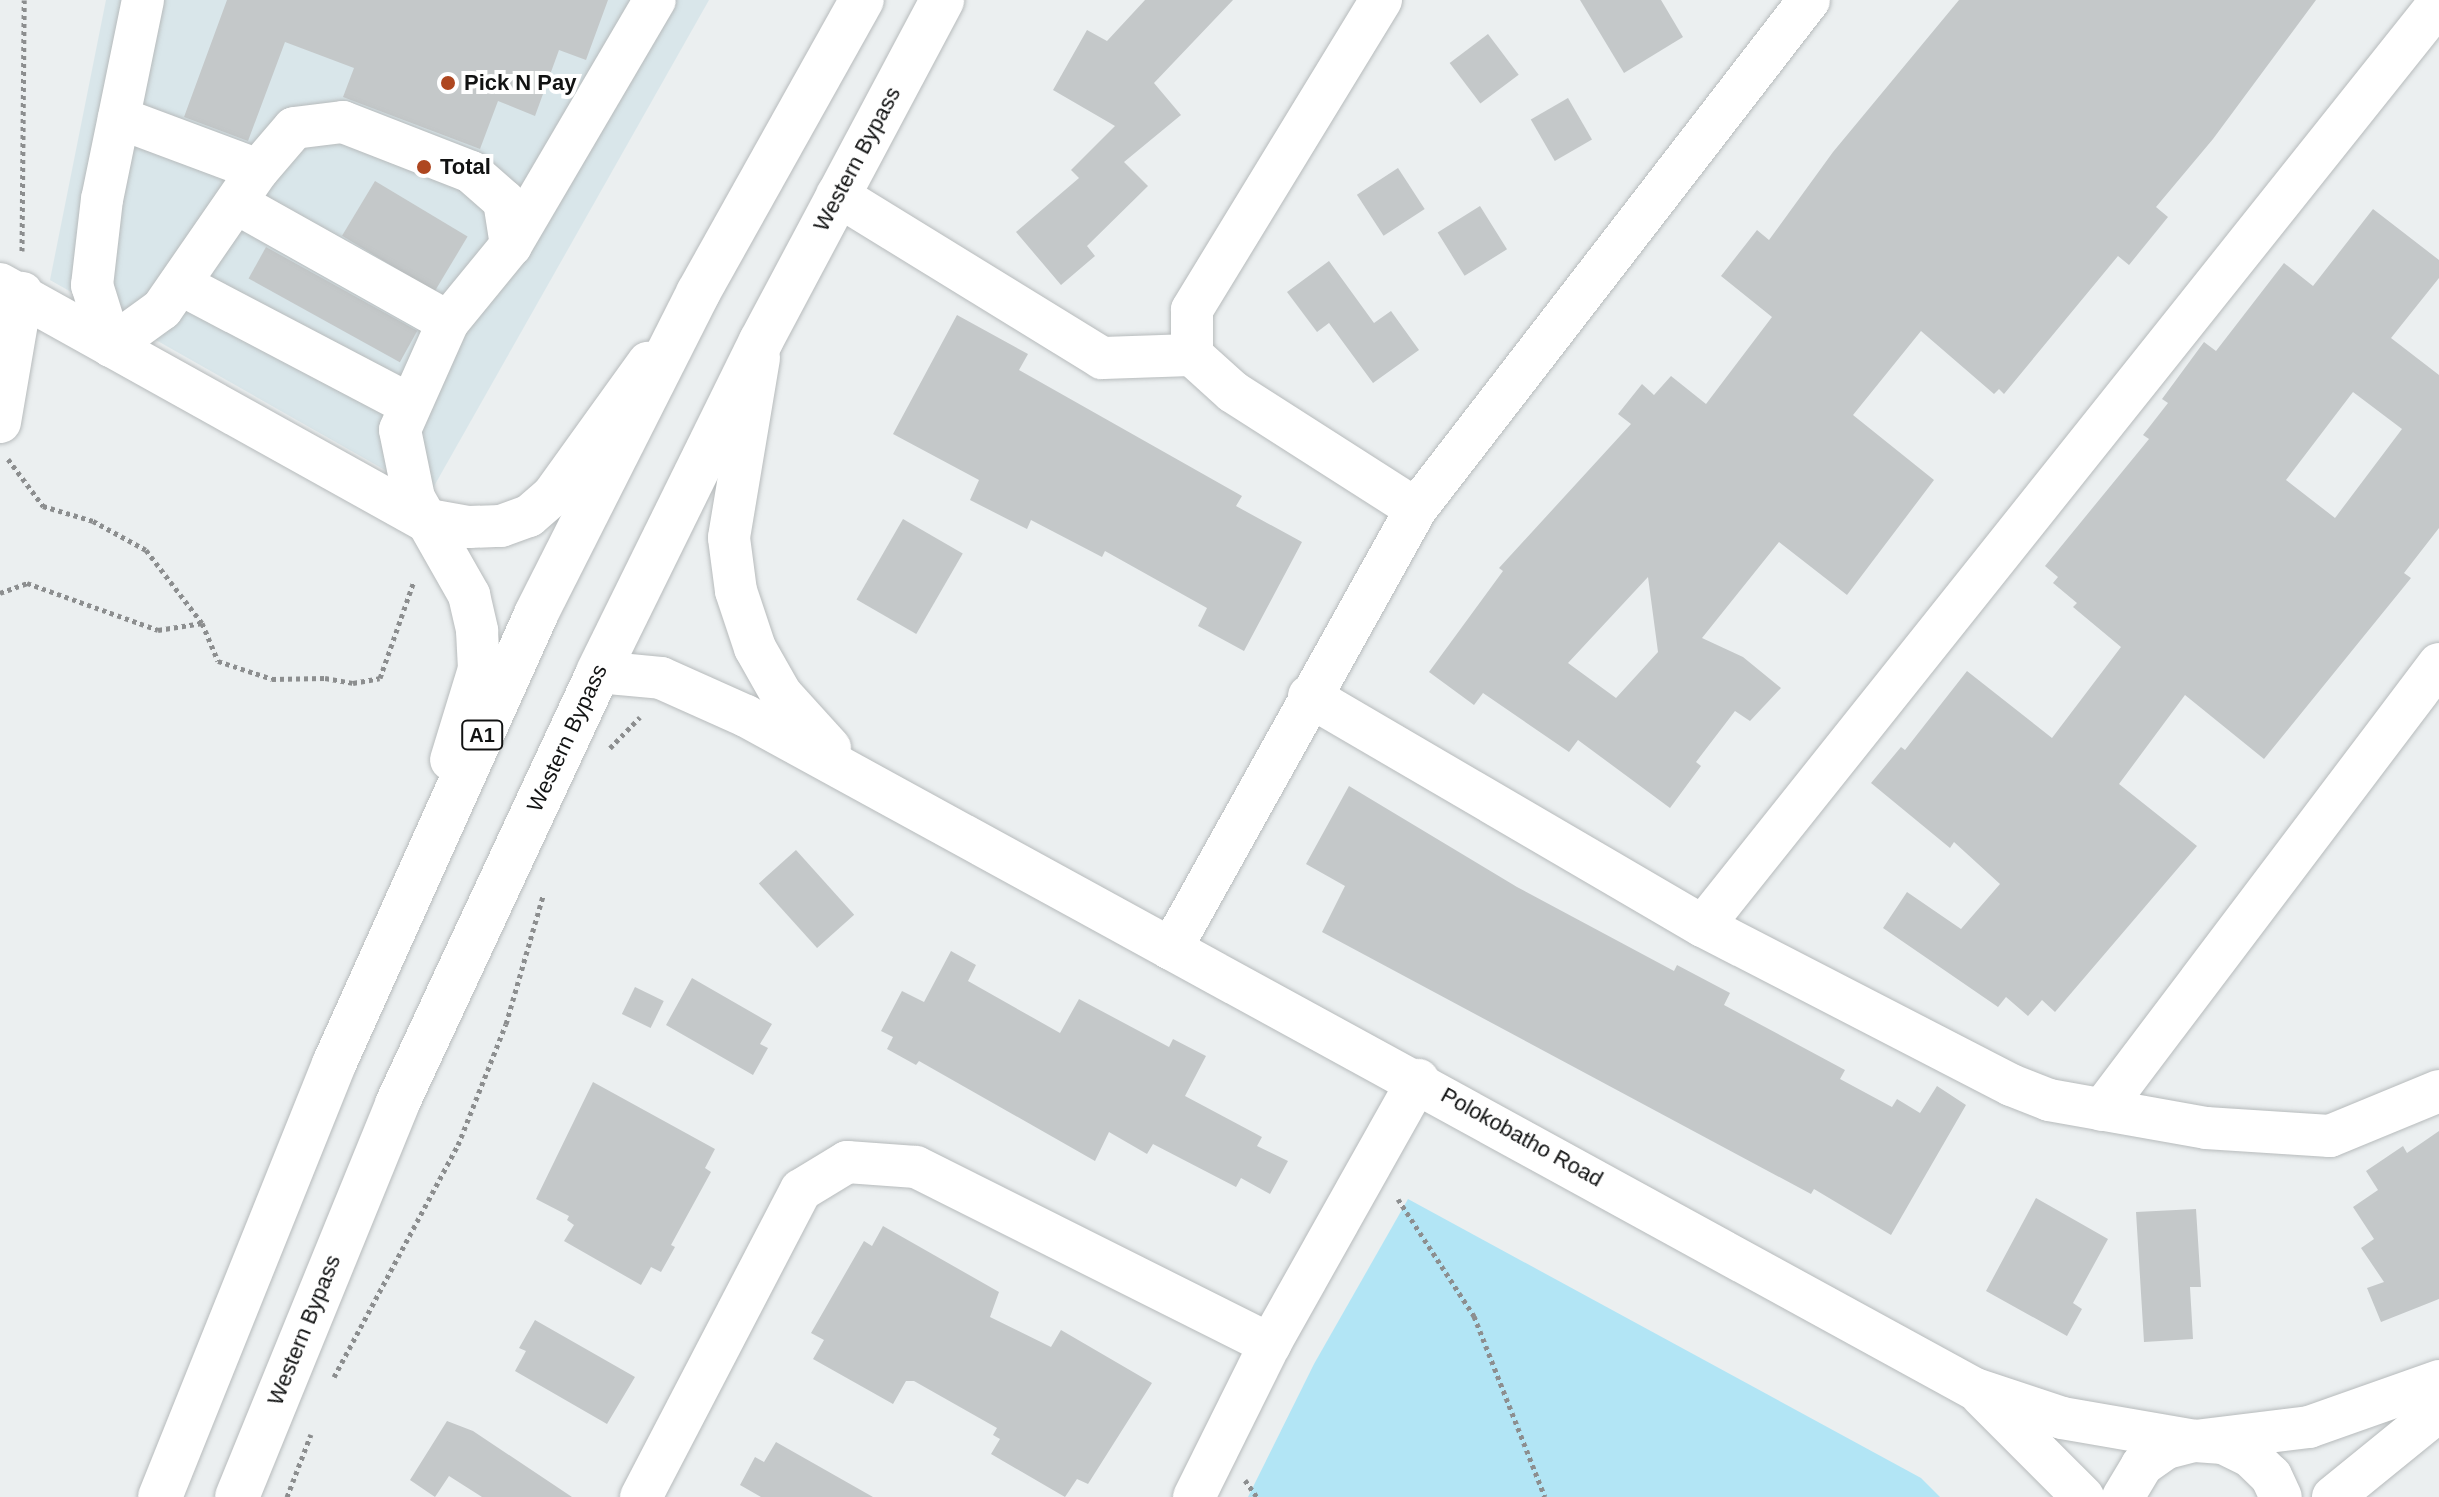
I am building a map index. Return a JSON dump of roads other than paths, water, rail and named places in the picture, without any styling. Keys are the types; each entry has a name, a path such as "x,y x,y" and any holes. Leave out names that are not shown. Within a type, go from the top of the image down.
{"highway":[{"name":"A1","path":"160,1497 375,972 536,614 698,293 862,0"},
{"name":"Western Bypass","path":"237,1497 397,1104 598,672 761,341 942,0"}],"street":[{"path":"111,346 92,285 119,118 143,0"},
{"path":"375,972 468,713 479,669 469,595 423,519 400,430 448,322 511,245 655,0"},
{"path":"1192,355 1192,310 1381,0"},
{"path":"1171,949 1309,696 1416,509 1809,0"},
{"path":"1703,926 2439,3"},
{"path":"119,118 247,186 448,322"},
{"path":"111,346 162,309 247,186 294,128 343,122 471,172 504,201 511,245"},
{"path":"837,195 1102,358 1192,355 1233,392 1416,509"},
{"path":"180,284 410,405"},
{"path":"0,422 11,288 423,519 501,526 529,516 553,495 698,293"},
{"path":"761,341 729,538 736,591 755,648 781,694 866,783"},
{"path":"2102,1110 2439,664"},
{"name":"Polokobatho Road","path":"598,672 661,678 698,692 1418,1080 1975,1389 2062,1418 2223,1443 2250,1456 2271,1476 2281,1497"},
{"path":"1309,696 1703,926 2011,1085 2049,1100 2206,1128 2330,1136 2439,1091"},
{"path":"1194,1497 1270,1344 1418,1080"},
{"path":"641,1497 801,1190 847,1162 916,1167 1270,1344"},
{"path":"2123,1497 2142,1465 2166,1448 2195,1441 2309,1427 2439,1381"},
{"path":"1975,1389 2083,1497"},
{"path":"2333,1497 2439,1411"}],"place":[{"name":"Pick N Pay","path":"448,83"},
{"name":"Total","path":"424,167"}]}
